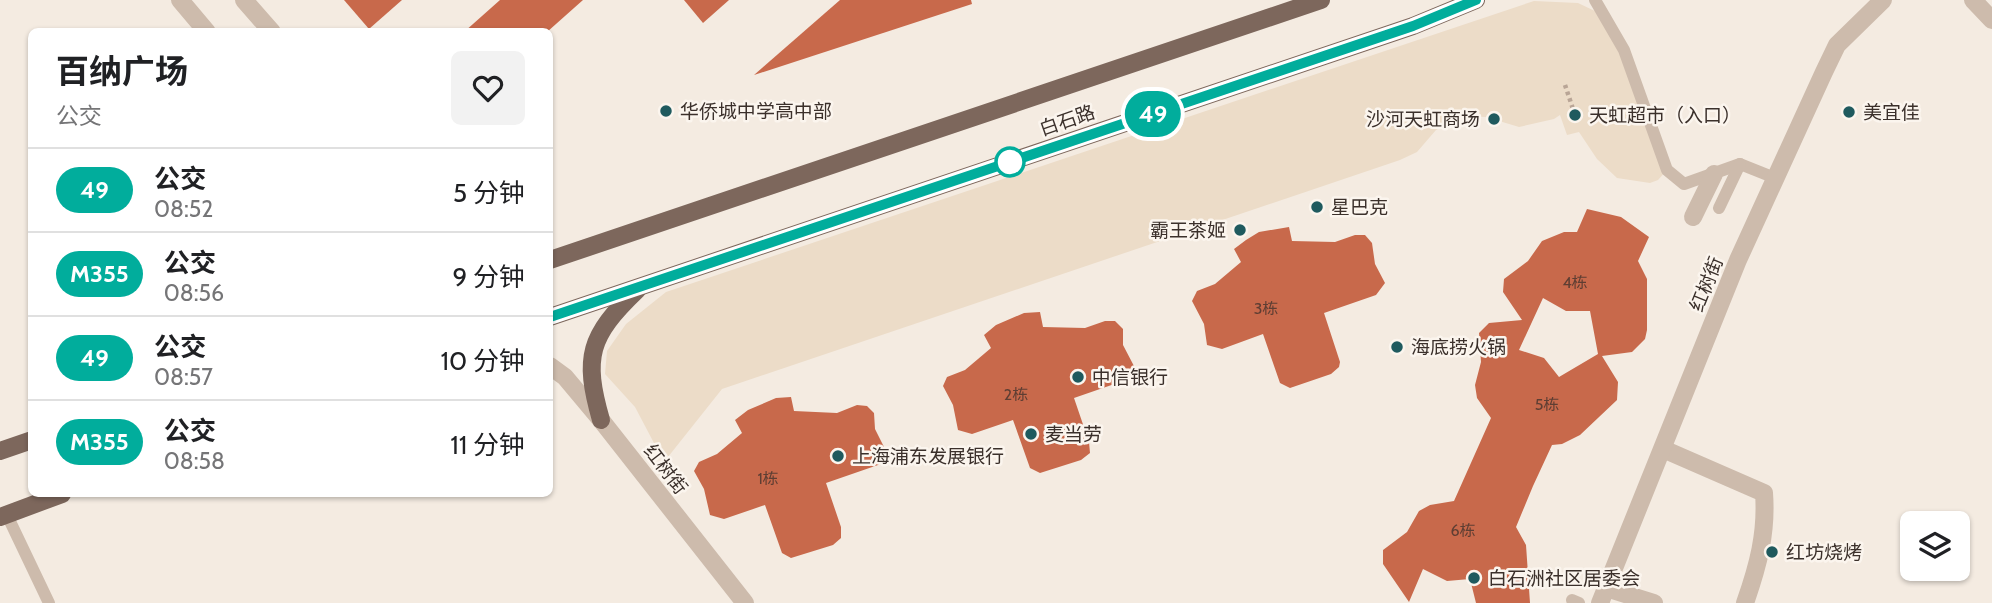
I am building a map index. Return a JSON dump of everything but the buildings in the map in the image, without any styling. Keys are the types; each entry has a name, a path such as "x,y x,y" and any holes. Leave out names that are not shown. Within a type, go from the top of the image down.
{"main road":[{"name":"白石路","path":"553,259 1321,0"},
{"name":"白石路","path":"553,316 1413,26 1476,0"},
{"path":"601,420 591,386 593,345 621,306 642,286"},
{"path":"0,451 28,441"},
{"path":"3,516 54,497"}],"street":[{"path":"180,0 204,28"},
{"path":"244,0 268,28"},
{"name":"红树街","path":"1603,596 1738,260 1837,45 1883,0"},
{"path":"1973,0 1992,20"},
{"path":"1693,217 1714,174"},
{"name":"红树街","path":"553,368 565,377 601,420 745,603"},
{"path":"1663,449 1764,493 1766,523 1759,564 1745,603"},
{"path":"1603,596 1654,603"}],"lane":[{"path":"1595,0 1624,50 1667,170 1684,184 1740,164 1775,178"},
{"path":"1720,208 1740,164"},
{"path":"3,516 49,603"}],"path":[{"path":"1565,85 1573,109"}],"shaded area":[{"path":"1534,1 1578,3 1597,12 1617,35 1667,170 1658,180 1650,183 1617,178 1597,159 1579,132 1567,135 1560,115 1554,119 1519,127 1486,117 1463,116 1436,130 1417,152 1400,160 722,389 664,462 635,407 605,374 607,351 626,324 666,292"}],"bus line":[{"name":"49","path":"553,316 1413,26 1476,0"}],"place":[{"name":"华侨城中学高中部","path":"666,111"},
{"name":"美宜佳","path":"1849,112"},
{"name":"天虹超市（入口）","path":"1575,115"},
{"name":"沙河天虹商场","path":"1494,119"},
{"name":"星巴克","path":"1317,207"},
{"name":"霸王茶姬","path":"1240,230"},
{"name":"海底捞火锅","path":"1397,347"},
{"name":"中信银行","path":"1078,377"},
{"name":"麦当劳","path":"1031,434"},
{"name":"上海浦东发展银行","path":"838,456"},
{"name":"红坊烧烤","path":"1772,552"},
{"name":"白石洲社区居委会","path":"1474,578"}]}
